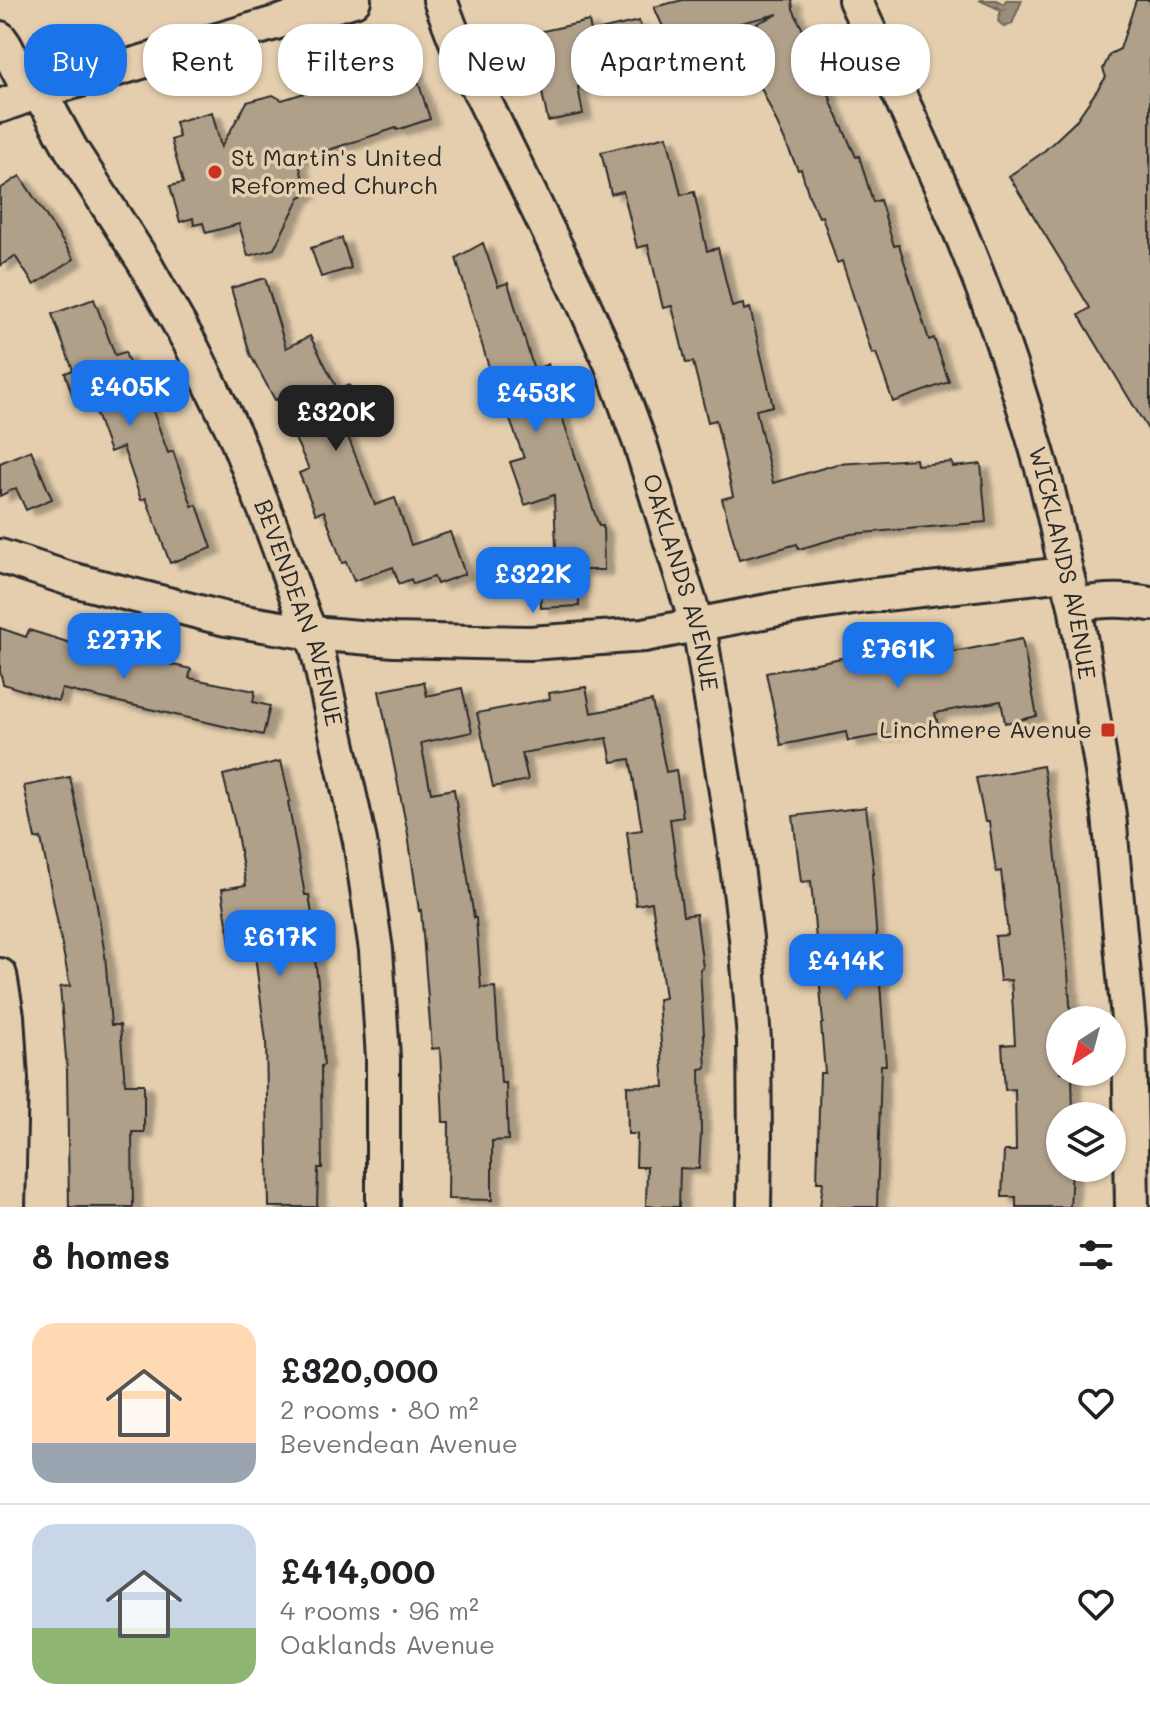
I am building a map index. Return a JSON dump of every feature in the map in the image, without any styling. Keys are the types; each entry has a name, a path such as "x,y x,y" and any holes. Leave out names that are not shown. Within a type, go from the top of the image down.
{"street":[{"path":"127,66 354,0"},
{"name":"OAKLANDS AVENUE","path":"440,0 477,89 570,274 611,364 640,443 701,638 733,835 746,938 754,1040 754,1207"},
{"name":"WICKLANDS AVENUE","path":"855,0 932,164 998,331 1045,477 1065,574 1075,605 1112,846 1129,1030 1132,1207"},
{"name":"BEVENDEAN AVENUE","path":"0,38 24,80"},
{"path":"0,106 28,96"},
{"name":"BEVENDEAN AVENUE","path":"39,96 144,262 192,347 235,435 317,648 360,841 376,950 383,1058 383,1207"},
{"path":"0,556 70,579 226,619 312,633 394,640 530,643 644,635 778,609 867,596 1065,574"},
{"path":"1075,605 1092,601 1150,604"},
{"path":"0,975 7,1016 11,1079 8,1207"}],"water":[{"path":"979,0 996,0 1004,4 1006,0 1022,0 1012,24 1004,27 998,21 1001,10"}],"building":[{"path":"683,0 792,0 800,24 791,24 791,96 830,96 856,157 859,156 873,202 880,200 894,246 899,245 929,340 934,338 949,382 893,402 876,353 872,354 842,261 837,263 822,216 819,217 801,169 798,170 765,96 775,96 775,24 756,24 778,14 736,24 662,24 654,7"},
{"path":"1136,0 1150,0 1150,433 1079,315 1090,308 1009,176 1042,153 1075,122 1106,77 1103,69 1110,54 1120,49"},
{"path":"571,25 571,96 580,96 583,114 548,121 543,96 555,96 555,28"},
{"path":"273,95 282,100 295,96 423,96 430,119 298,160 307,194 300,197 274,249 248,256 239,224 206,233 203,223 194,225 193,218 180,222 170,186 183,183 171,140 179,137 175,122 212,112 221,147 247,102"},
{"path":"667,136 681,195 694,192 707,251 718,248 732,307 743,304 744,310 750,308 773,406 756,410 773,483 837,464 916,459 917,465 952,462 953,467 981,464 986,522 851,534 799,549 797,544 739,560 722,499 733,496 716,420 708,422 693,362 686,363 672,306 663,308 648,245 637,248 623,191 611,194 601,152"},
{"path":"20,176 74,259 34,285 15,256 0,266 0,189"},
{"path":"342,238 351,268 321,277 311,248"},
{"path":"483,243 498,286 508,283 534,370 548,364 563,403 558,405 599,526 603,526 604,570 578,570 579,606 541,608 542,559 556,548 554,495 525,505 510,462 524,458 490,371 456,258"},
{"path":"265,278 286,348 310,336 338,390 349,385 366,420 345,429 375,505 395,498 411,545 450,532 465,574 437,584 434,577 413,584 411,579 399,584 393,567 354,581 346,562 342,563 324,511 316,514 299,473 309,469 277,399 250,354 231,288"},
{"path":"94,299 115,355 125,352 144,405 150,403 168,453 173,451 192,506 197,505 212,548 170,563 146,498 141,500 123,447 110,452 91,400 76,406 65,373 73,370 52,314"},
{"path":"31,450 52,499 26,510 16,488 0,496 0,463"},
{"path":"0,628 26,637 29,630 83,647 191,669 189,678 255,691 253,702 270,706 263,735 62,689 58,701 3,684"},
{"path":"1022,639 1037,716 1005,723 1001,701 935,713 938,725 848,741 846,732 781,745 766,673 892,648 951,640 953,652"},
{"path":"424,682 427,696 462,688 472,732 421,743 431,793 454,789 476,918 481,988 495,987 501,1083 506,1083 508,1140 492,1141 492,1200 448,1199 449,1122 443,1122 440,1048 432,1049 421,910 379,691"},
{"path":"586,687 591,713 652,701 666,772 676,770 683,817 670,819 683,916 696,914 703,968 700,969 706,1068 700,1069 699,1169 680,1168 679,1207 646,1206 647,1167 636,1167 637,1134 628,1134 627,1086 664,1087 658,999 665,998 652,902 636,905 627,832 642,830 630,759 612,762 607,738 522,753 528,780 493,787 477,713 550,699 549,693"},
{"path":"281,761 305,895 309,895 318,982 324,1065 321,1066 322,1168 318,1168 317,1207 269,1207 266,1041 253,940 230,944 222,889 246,885 223,775"},
{"path":"1043,766 1051,811 1070,1006 1046,1006 1046,1086 1072,1086 1073,1102 1046,1102 1046,1182 1071,1182 1070,1207 1016,1207 1016,1197 1002,1197 1004,1151 1016,1151 1015,1089 1005,1090 1002,1045 1015,1044 1011,980 1000,981 995,936 1008,935 1001,871 996,872 989,822 985,822 976,778"},
{"path":"70,777 96,900 111,1025 120,1025 125,1084 144,1084 144,1132 132,1132 133,1207 69,1207 67,1070 60,987 70,986 41,838 35,839 24,786"},
{"path":"866,807 874,874 886,1065 881,1065 877,1207 820,1207 823,1182 817,1182 820,1073 825,1073 823,1023 811,881 801,882 793,816"}],"place":[{"name":"St Martin's United Reformed Church","path":"215,172"},
{"name":"Linchmere Avenue","path":"1108,730"}]}
